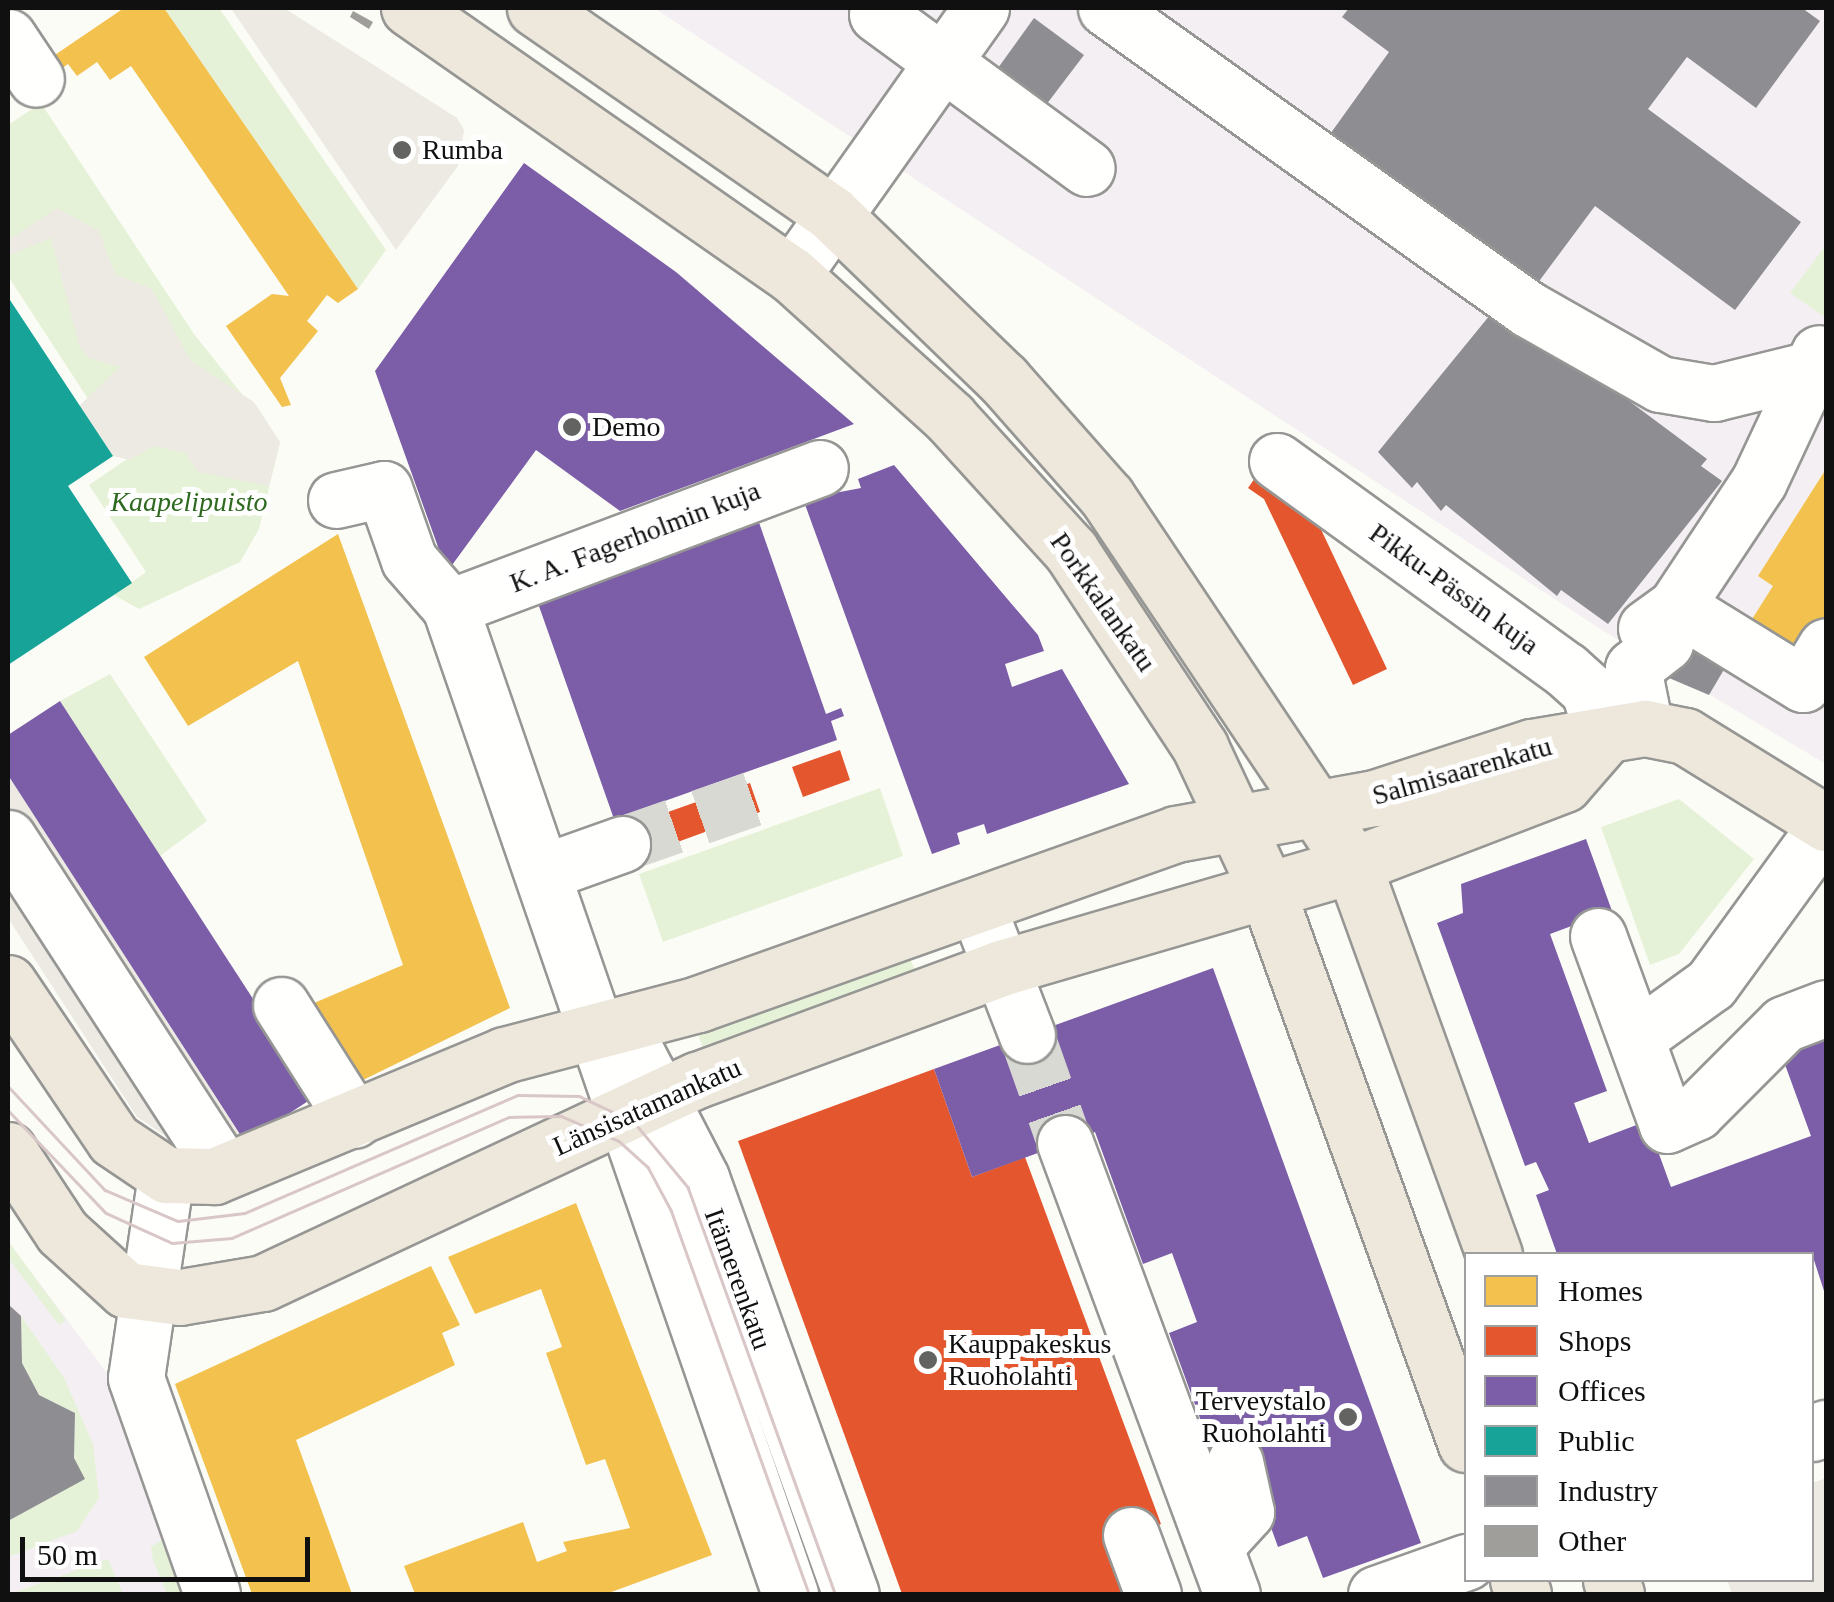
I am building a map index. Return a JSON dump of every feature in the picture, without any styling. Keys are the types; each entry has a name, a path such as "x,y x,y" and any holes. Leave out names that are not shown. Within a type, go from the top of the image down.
{"main road":[{"name":"Porkkalankatu","path":"409,8 792,275 950,418 1071,551 1200,747 1266,888 1464,1438"},
{"path":"536,8 832,214 1004,379 1107,497 1319,806 1353,865 1493,1252"},
{"name":"Salmisaarenkatu","path":"1353,865 1564,784 1625,733"},
{"name":"Salmisaarenkatu","path":"1319,806 1405,790 1531,747 1625,733 1712,748 1826,825"},
{"path":"8,983 114,1140 190,1166 247,1168 600,1012 978,908 1176,834 1319,806"},
{"name":"Länsisatamankatu","path":"146,1296 263,1283 642,1110 1001,968 1353,865"},
{"path":"8,1150 89,1264 146,1296"}],"street":[{"path":"792,275 980,8"},
{"path":"1106,8 1528,308 1660,384 1714,393 1817,357"},
{"path":"877,14 940,68 1087,168"},
{"path":"1625,733 1633,668 1665,643 1676,606 1758,481 1817,357"},
{"name":"Pikku-Pässin kuja","path":"1277,461 1566,670 1625,733"},
{"name":"K. A. Fagerholmin kuja","path":"450,607 820,468"},
{"path":"336,500 384,489 410,560 450,607"},
{"path":"1676,606 1803,684 1826,646"},
{"name":"Itämerenkatu","path":"450,607 544,872 642,1110 788,1594"},
{"path":"1636,1038 1711,984 1826,825"},
{"path":"544,872 622,844"},
{"path":"10,845 190,1166 146,1296 136,1378 169,1509 212,1594"},
{"path":"978,908 1027,1036"},
{"path":"1598,936 1666,1124 1696,1112 1784,1024 1826,1008"},
{"path":"281,1005 354,1120"},
{"name":"Itämerenkatu","path":"642,1110 708,1198 847,1584"},
{"path":"1066,1143 1224,1570"},
{"path":"1224,1570 1246,1512 1236,1462"},
{"path":"1132,1535 1153,1594"},
{"path":"1376,1594 1464,1563"},
{"path":"788,1594 847,1584"}],"shaded area":[{"path":"284,8 457,118 464,130 458,166 396,250 232,10"},
{"path":"654,8 1826,8 1826,764 1608,634"},
{"path":"57,208 99,231 115,274 152,289 191,361 254,402 280,442 269,486 198,472 185,453 154,446 130,460 113,456 79,406 120,367 88,358 79,345 51,238 8,256 8,240"},
{"path":"8,775 251,1152 188,1151 137,1117 8,918"},
{"path":"8,1241 107,1373 188,1594 8,1594"},
{"path":"1826,1478 1826,1594 1732,1594 1728,1582 1814,1582 1814,1482"}],"green space":[{"path":"164,8 219,8 386,250 358,289"},
{"name":"Kaapelipuisto","path":"41,103 194,334 280,442 259,529 240,562 139,609 114,595 146,572 89,485 127,459 8,276 8,125"},
{"path":"1826,245 1826,311 1823,316 1790,293"},
{"path":"110,674 207,821 160,856 60,701"},
{"path":"880,788 903,856 663,942 639,874"},
{"path":"1679,799 1754,859 1679,954 1650,965 1601,827"},
{"path":"909,957 918,975 704,1052 697,1031"},
{"path":"8,1241 66,1320 59,1325 8,1258"},
{"path":"21,1316 64,1378 93,1444 99,1498 77,1531 8,1557 8,1521 84,1479 74,1458 75,1413 39,1395 22,1363"},
{"path":"166,1537 188,1594 167,1594 153,1560 151,1547"},
{"path":"108,1559 123,1594 10,1594"}],"building: Homes":[{"path":"124,8 164,8 358,289 338,303 327,295 307,321 318,331 280,378 291,405 282,407 226,326 272,294 289,296 131,66 110,80 97,62 77,76 68,64 54,74 46,61"},
{"path":"1826,469 1826,620 1799,662 1747,627 1773,586 1758,576"},
{"path":"338,534 510,1008 361,1081 314,1003 403,965 298,661 188,726 144,657"},
{"path":"576,1203 712,1555 606,1594 415,1594 404,1566 523,1522 537,1562 567,1551 563,1542 630,1528 605,1459 586,1465 546,1353 562,1347 541,1289 475,1314 448,1257"},
{"path":"431,1266 460,1325 442,1333 455,1365 296,1440 352,1594 252,1594 175,1384"}],"building: Shops":[{"path":"1264,465 1309,504 1387,669 1353,685 1264,499 1248,488"},
{"path":"840,750 850,780 803,797 792,767"},
{"path":"750,783 760,812 628,860 617,830"},
{"name":"Kauppakeskus Ruoholahti","path":"934,1069 972,1177 1025,1157 1161,1524 1106,1544 1124,1594 902,1594 738,1141"}],"building: Offices":[{"path":"524,163 676,272 854,424 620,511 536,450 447,572 375,371"},
{"path":"894,465 1038,635 1044,651 1005,664 1012,687 1062,669 1129,784 987,834 984,824 957,833 960,844 932,854 803,499 861,488 858,479"},
{"path":"756,514 826,714 841,708 844,716 831,721 837,740 614,819 534,592"},
{"path":"60,701 316,1096 245,1142 8,775 8,735"},
{"path":"1586,839 1612,911 1550,934 1607,1091 1574,1103 1589,1143 1647,1121 1671,1187 1811,1136 1783,1059 1793,1056 1788,1040 1826,1025 1826,1297 1814,1252 1556,1252 1536,1195 1549,1190 1536,1162 1525,1166 1437,923 1463,913 1461,884"},
{"path":"1213,968 1421,1543 1323,1578 1307,1536 1278,1547 1246,1458 1218,1468 1169,1333 1197,1322 1172,1253 1143,1264 1095,1132 972,1177 934,1069"}],"building: Public":[{"path":"8,297 113,456 68,486 132,583 8,665"}],"building: Industry":[{"path":"1349,8 1802,8 1820,21 1756,108 1687,57 1648,109 1801,222 1735,310 1595,206 1534,288 1328,137 1389,52 1342,17"},
{"path":"1034,18 1084,55 1046,105 998,68"},
{"path":"1499,304 1707,459 1701,466 1722,481 1608,624 1561,590 1557,596 1446,505 1441,511 1417,482 1412,488 1378,452"},
{"path":"1685,635 1729,661 1709,695 1662,675"},
{"path":"8,1304 21,1316 22,1363 39,1395 75,1413 74,1458 85,1479 8,1521"}],"building: Other":[{"path":"353,11 373,22 369,29 350,17"}],"tunnel":[{"path":"622,844 760,796"},
{"path":"1027,1035 1065,1143"}],"tram line":[{"path":"8,1086 105,1190 178,1221 245,1213 518,1095 579,1096 634,1122 688,1187 835,1594"},
{"path":"8,1110 106,1213 172,1243 232,1238 509,1117 561,1116 619,1141 648,1167 671,1210 809,1594"}],"place":[{"name":"Rumba","path":"402,150"},
{"name":"Demo","path":"572,427"},
{"name":"Kauppakeskus Ruoholahti","path":"928,1360"},
{"name":"Terveystalo Ruoholahti","path":"1348,1417"}]}
